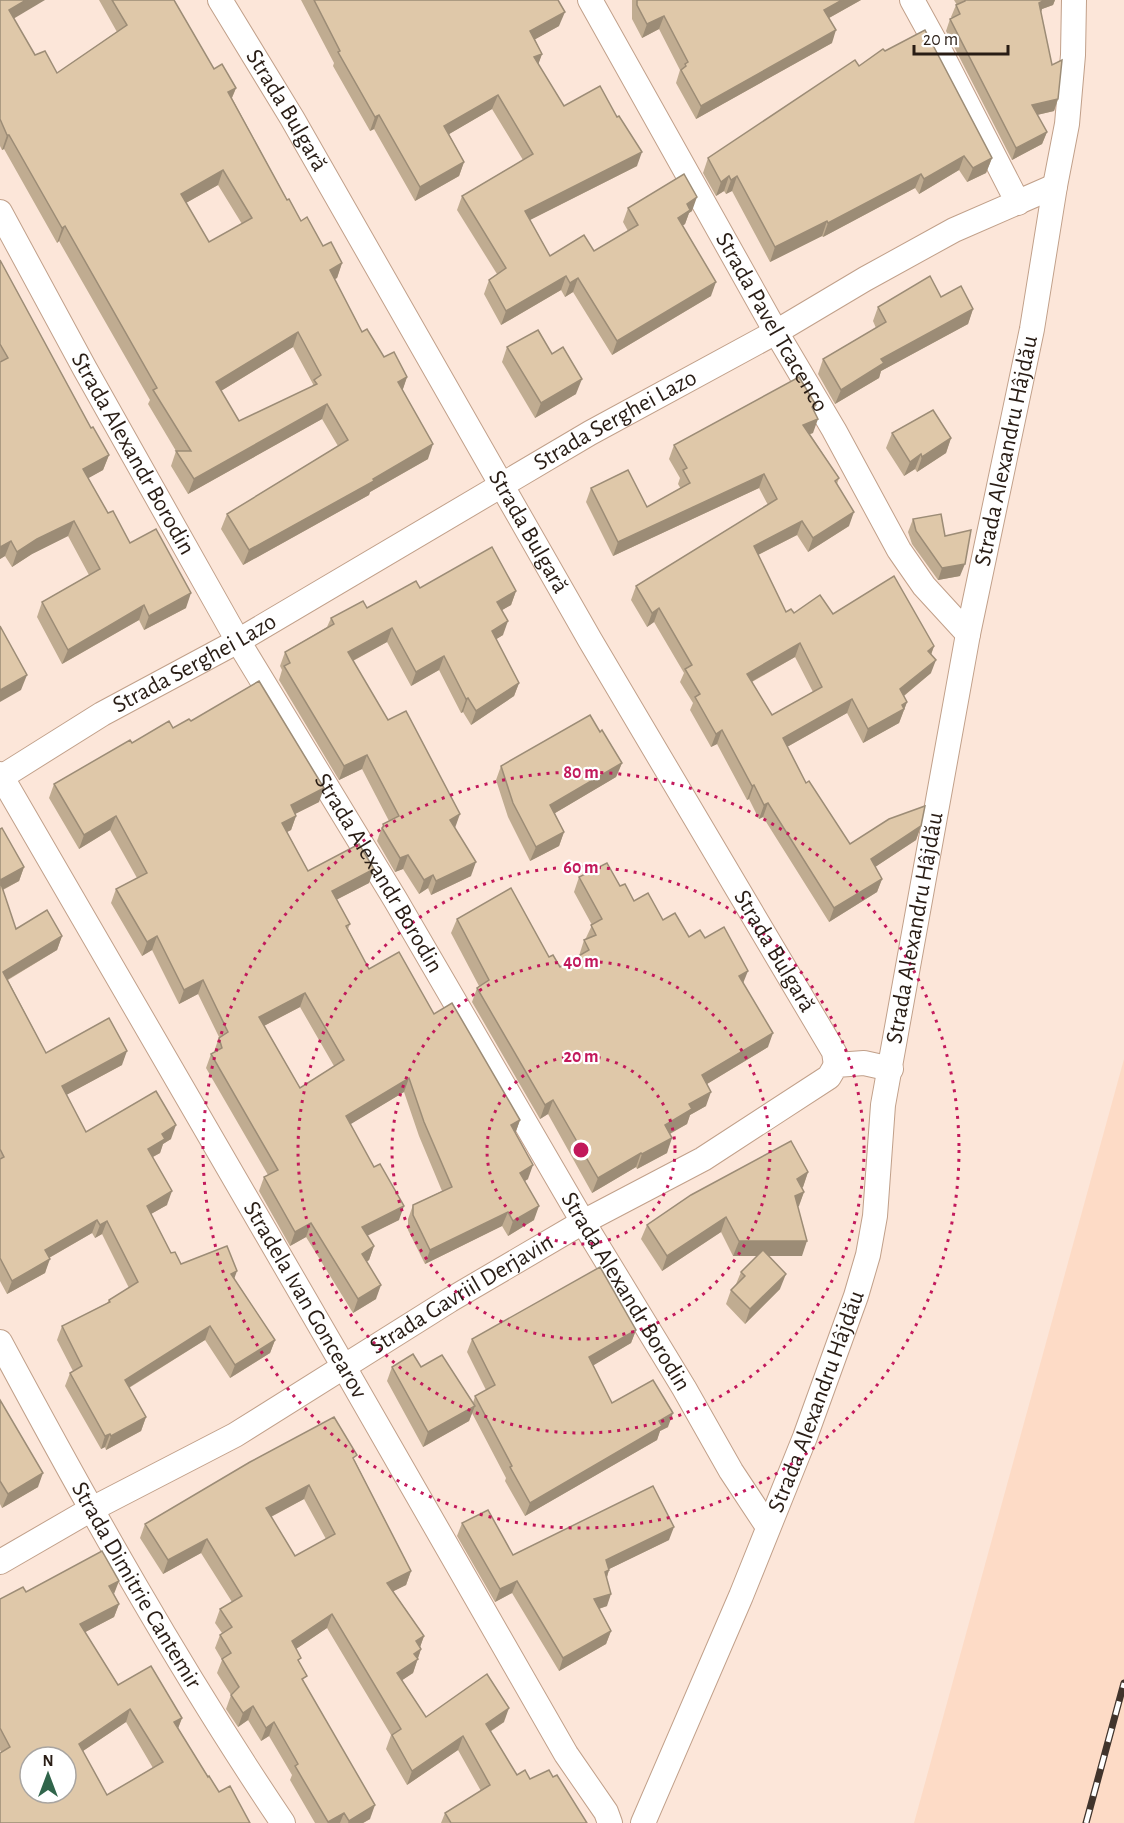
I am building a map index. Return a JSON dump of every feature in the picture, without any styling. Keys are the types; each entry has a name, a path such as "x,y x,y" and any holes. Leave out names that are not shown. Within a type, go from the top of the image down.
{"street":[{"name":"Strada Bulgară","path":"220,0 292,118 590,640 834,1052 836,1065"},
{"name":"Strada Pavel Tcacenco","path":"590,0 776,332 834,430 899,550 924,586 968,634"},
{"path":"912,0 1018,203"},
{"name":"Strada Alexandru Hâjdău","path":"643,1823 741,1596 805,1437 868,1256 875,1216 883,1105 968,634 1032,329 1054,186 1067,124 1073,55 1074,0"},
{"name":"Strada Serghei Lazo","path":"1,776 102,714 238,641 590,433 776,332 954,230 1054,186"},
{"name":"Strada Alexandr Borodin","path":"0,212 238,641 401,909 731,1471 768,1527"},
{"name":"Stradela Ivan Goncearov","path":"1,776 566,1754 606,1812 610,1823"},
{"path":"836,1065 864,1063 891,1069"},
{"name":"Strada Gavriil Derjavin","path":"0,1562 90,1510 236,1435 450,1300 583,1222 703,1159 829,1077 836,1065"},
{"name":"Strada Dimitrie Cantemir","path":"0,1342 90,1510 231,1746 283,1823"}],"shaded area":[{"path":"1124,1059 1124,1823 914,1823"}],"building":[{"path":"0,0 26,0 9,10 35,55 45,51 57,73 127,25 112,0 174,0 214,69 222,64 236,88 228,92 287,200 289,199 301,221 307,217 323,246 331,242 342,263 330,270 362,332 367,329 384,357 394,352 407,377 398,382 433,444 373,479 374,481 249,550 227,514 348,440 327,404 194,479 176,451 191,451 153,390 157,388 65,226 62,228 7,135 0,119","holes":["223,170 252,218 209,242 181,194","298,332 321,375 314,380 317,384 239,421 216,382"]},
{"path":"314,0 558,0 565,12 530,31 542,54 534,57 564,106 600,86 617,117 619,116 642,152 525,211 550,256 584,235 594,251 638,225 628,208 684,174 697,197 687,204 690,210 678,218 716,282 617,341 578,278 570,283 566,276 506,311 489,280 506,268 462,196 533,154 498,95 444,126 464,162 420,187 379,115 375,117 338,52 340,51"},
{"path":"637,0 842,0 824,10 836,30 701,106 681,70 688,62 664,16 647,24 637,5"},
{"path":"965,0 1045,0 1039,3 1052,65 1062,60 1058,99 1032,105 1047,132 1016,148 950,19 960,14 956,5"},
{"path":"925,30 992,158 973,168 964,156 924,179 921,174 828,223 827,221 775,247 737,176 731,180 729,176 721,182 708,158 855,60 859,66 883,49 885,51"},
{"path":"0,260 91,428 93,427 109,455 83,469 108,513 113,511 130,543 156,529 191,593 149,616 144,605 68,650 42,602 100,569 74,521 37,539 17,552 11,541 0,547 0,362 8,358 0,344"},
{"path":"930,276 941,297 961,286 973,309 881,359 884,363 841,390 823,359 886,322 878,307"},
{"path":"538,330 552,354 563,347 582,379 541,403 507,347"},
{"path":"799,377 816,405 812,407 818,419 803,425 839,478 835,481 854,512 813,538 802,521 754,546 786,612 791,609 794,613 820,595 833,614 894,576 934,646 928,651 936,660 900,689 907,702 902,705 904,709 868,729 852,699 783,738 806,783 809,781 850,844 889,819 925,806 921,826 871,859 882,879 834,908 768,803 764,805 754,785 752,786 722,730 716,734 695,697 700,694 685,669 692,665 659,608 652,613 636,586 777,499 764,474 618,542 591,488 628,470 647,507 690,483 683,470 687,468 674,445","holes":["800,643 822,687 772,715 747,674"]},
{"path":"933,410 951,438 910,462 892,433"},
{"path":"941,514 945,536 971,530 965,564 942,568 916,531 913,519"},
{"path":"492,547 516,591 497,602 508,621 492,631 519,683 476,711 468,698 466,699 444,656 416,672 392,628 348,652 388,720 406,711 460,814 450,820 476,862 436,881 433,875 424,880 408,855 400,858 382,828 383,824 399,816 367,755 344,766 284,666 290,663 285,652 334,624 331,618 363,601 367,608 416,581 420,588"},
{"path":"0,626 27,675 0,690"},
{"path":"259,681 324,788 291,805 296,816 282,823 308,871 359,844 374,869 332,891 350,924 346,926 369,969 399,952 434,1014 452,1003 520,1120 511,1125 533,1165 520,1173 539,1206 513,1221 508,1212 430,1250 413,1215 413,1205 452,1187 424,1122 409,1078 346,1116 374,1167 380,1164 404,1206 362,1227 374,1246 362,1254 381,1285 358,1299 311,1223 295,1232 264,1177 278,1170 211,1054 222,1048 219,1038 228,1032 203,980 184,990 157,936 147,942 116,889 147,873 116,816 84,835 54,784 130,740 132,743 169,721 173,728 189,719 191,721","holes":["305,993 344,1060 300,1088 259,1017"]},
{"path":"590,715 622,763 550,805 564,832 536,847 513,803 501,766"},
{"path":"2,828 24,867 0,880 0,829"},
{"path":"607,863 620,886 625,884 634,901 648,893 663,920 675,913 689,937 700,930 705,938 724,927 748,971 739,976 773,1033 702,1075 711,1092 689,1104 692,1109 665,1125 672,1138 598,1178 553,1100 545,1105 477,988 489,980 457,919 511,888 549,957 553,955 560,967 589,950 584,940 596,935 591,925 602,919 579,877"},
{"path":"0,881 16,929 47,910 62,936 3,972 46,1053 109,1018 127,1051 62,1086 86,1132 156,1091 176,1125 162,1134 165,1139 148,1149 172,1191 147,1206 171,1253 175,1252 181,1264 227,1246 237,1271 231,1274 275,1340 235,1365 210,1326 125,1380 146,1417 111,1436 110,1434 105,1436 70,1373 82,1366 62,1326 110,1302 109,1300 138,1282 107,1221 100,1225 97,1220 45,1250 50,1259 12,1281 0,1258 0,1159 4,1157 0,1149"},
{"path":"791,1141 808,1172 797,1179 804,1192 795,1196 807,1241 739,1241 726,1217 667,1256 647,1225 691,1195"},
{"path":"763,1250 786,1274 750,1309 731,1290 745,1276 741,1272"},
{"path":"600,1267 636,1330 589,1357 612,1403 653,1380 673,1413 659,1421 662,1426 530,1503 475,1396 495,1385 472,1339"},
{"path":"413,1354 421,1367 442,1355 475,1406 428,1432 392,1367"},
{"path":"0,1400 43,1473 8,1494 0,1481"},
{"path":"334,1417 357,1455 353,1458 411,1571 387,1583 424,1636 416,1641 421,1649 414,1654 418,1659 397,1673 426,1717 487,1674 509,1708 486,1724 517,1775 525,1770 530,1779 549,1770 553,1777 557,1775 587,1823 451,1823 445,1813 490,1785 463,1736 412,1771 392,1735 401,1729 332,1614 292,1641 301,1658 298,1660 307,1676 302,1679 375,1805 349,1821 344,1813 328,1822 295,1766 298,1764 274,1722 266,1728 253,1706 243,1713 231,1695 239,1687 222,1659 231,1653 220,1635 232,1627 220,1609 242,1596 207,1539 168,1560 145,1524 250,1462","holes":["309,1485 335,1534 295,1556 266,1508"]},
{"path":"653,1486 674,1527 606,1560 609,1570 605,1572 611,1594 594,1599 611,1631 563,1658 517,1581 500,1589 462,1523 488,1510 513,1555"},
{"path":"102,1551 119,1581 109,1586 119,1604 80,1624 118,1685 151,1666 182,1718 174,1722 208,1777 219,1792 230,1786 250,1823 0,1823 0,1753 10,1747 0,1728 0,1599 23,1587 26,1592","holes":["130,1709 163,1762 107,1795 79,1744"]}],"railway":[{"path":"1086,1823 1124,1683"}]}
